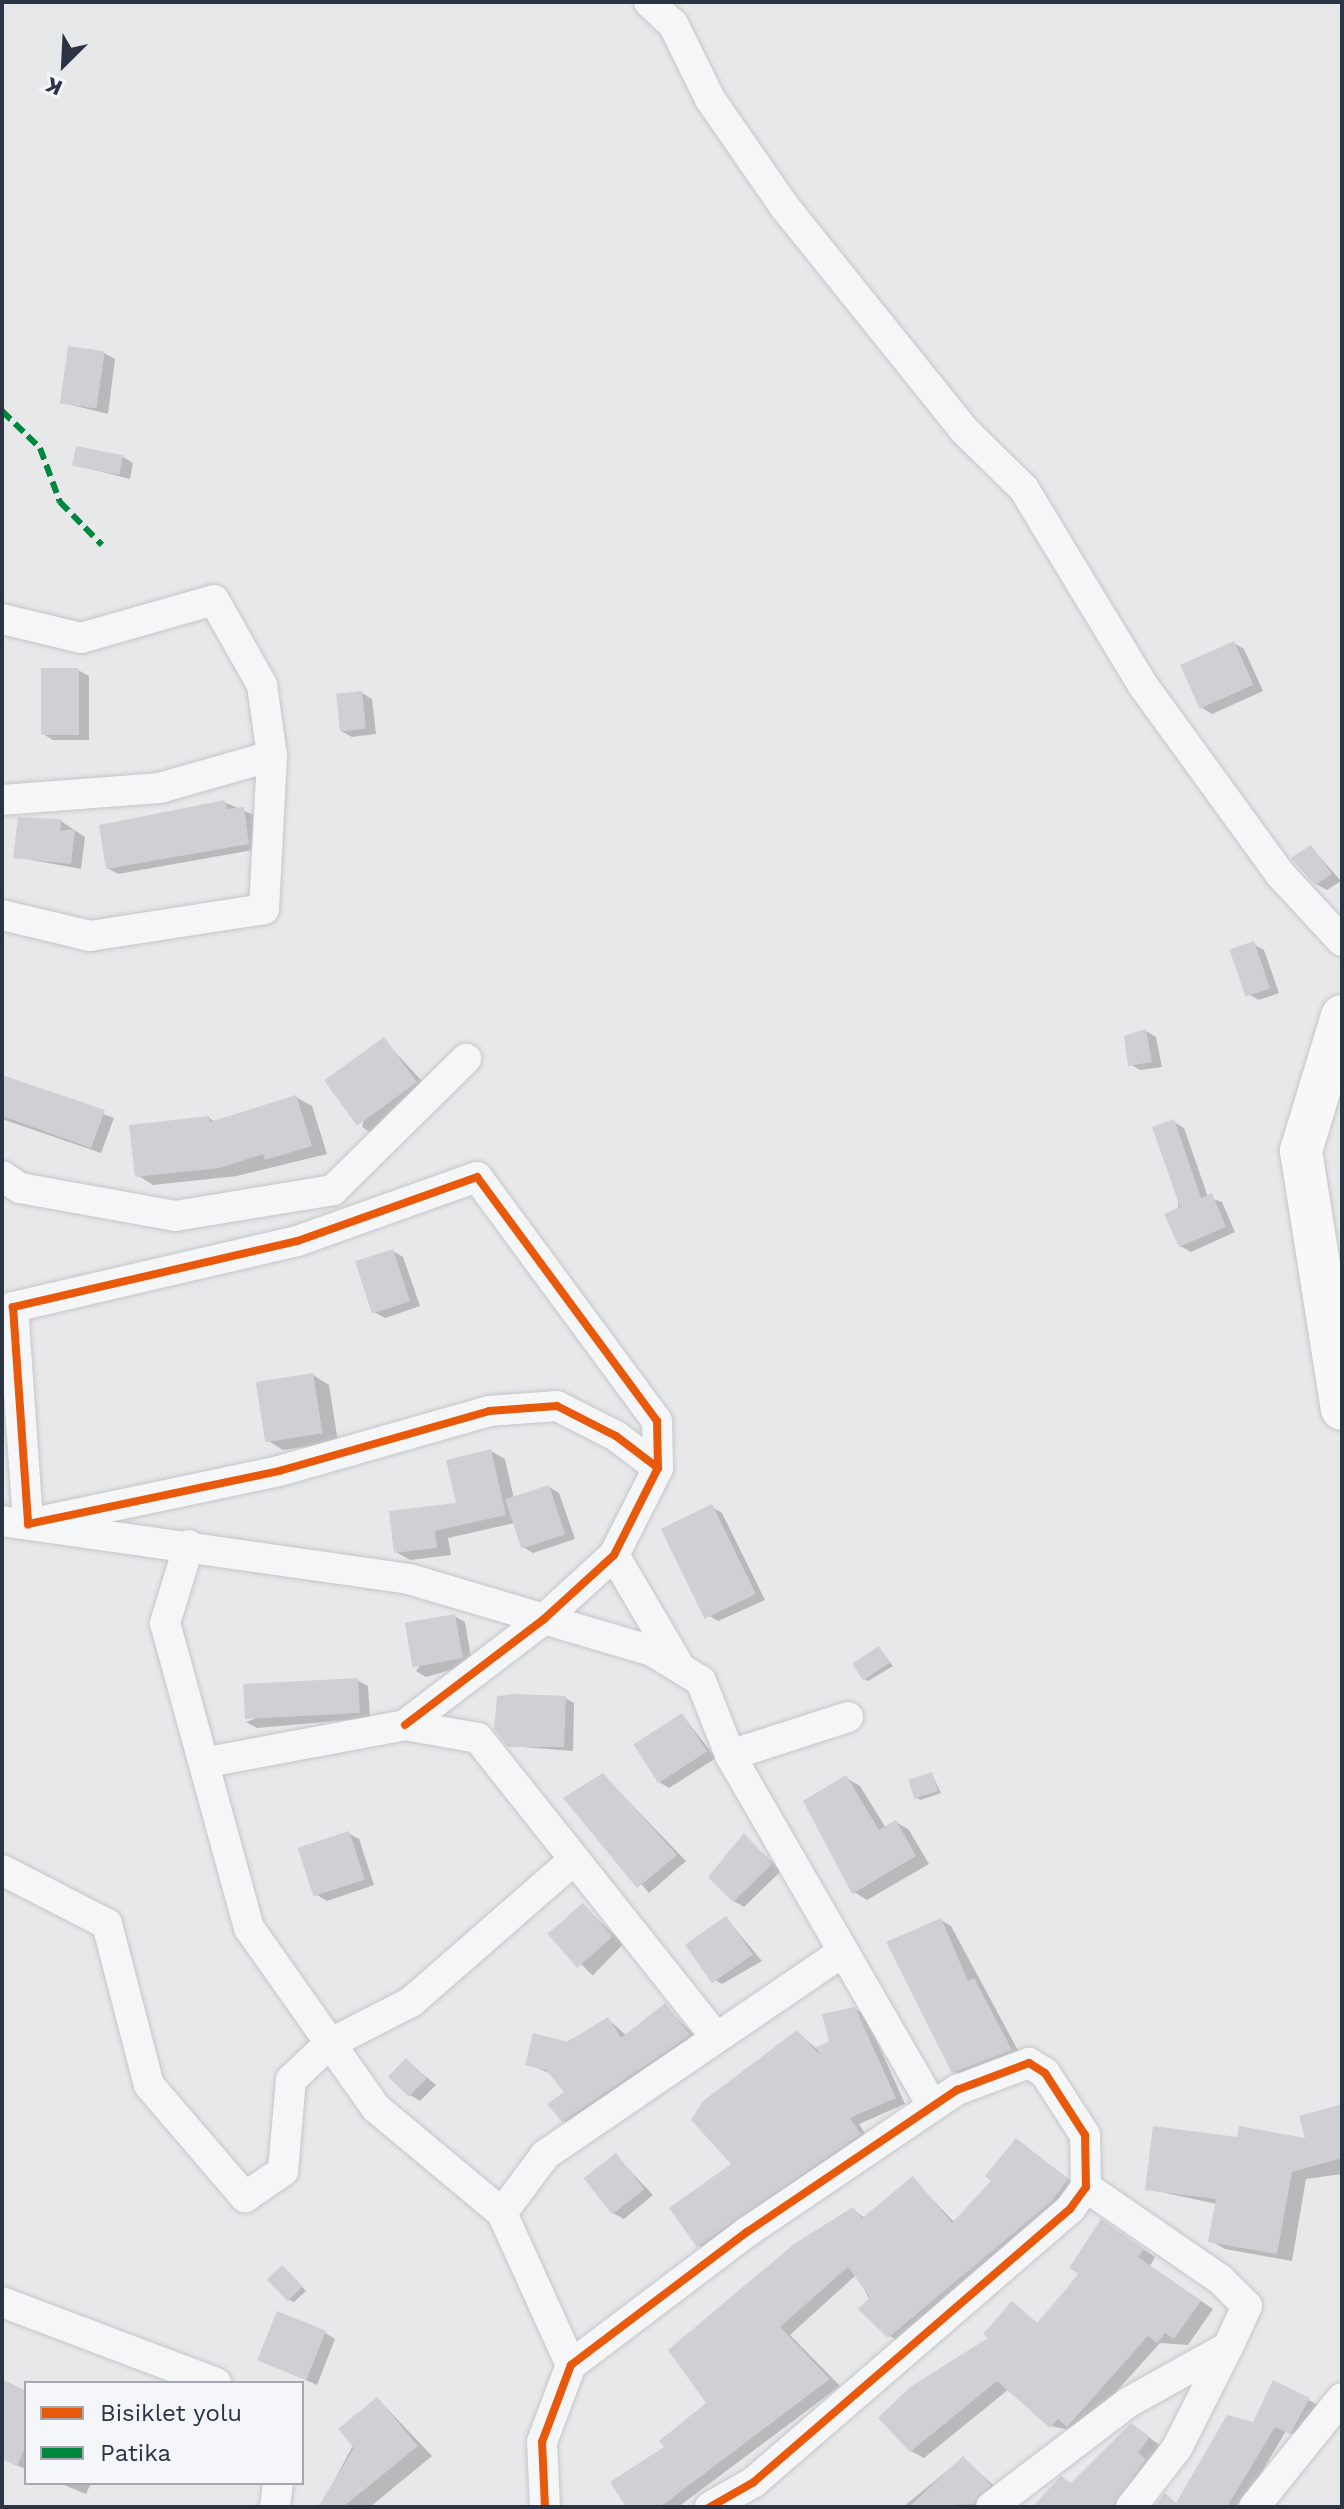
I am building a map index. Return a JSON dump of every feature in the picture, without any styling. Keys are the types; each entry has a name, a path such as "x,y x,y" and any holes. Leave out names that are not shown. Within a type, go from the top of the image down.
{"main road":[{"path":"1342,1016 1301,1151 1342,1409"}],"street":[{"path":"649,2 673,24 710,99 784,206 964,430 1024,489 1142,684 1280,874 1342,941"},
{"path":"2,619 81,638 214,600 262,685 272,756 264,909 90,936 2,915"},
{"path":"2,800 160,788 272,756"},
{"path":"2,1176 20,1188 175,1216 333,1190 466,1059"},
{"path":"15,1523 13,1307 297,1241 477,1177 657,1421 658,1468 614,1555 544,1619 405,1725"},
{"path":"15,1523 279,1471 489,1411 557,1406 616,1436 658,1468"},
{"path":"15,1523 189,1545 409,1579 652,1651 701,1681 730,1755 933,2106"},
{"path":"189,1545 165,1623 208,1762 249,1928 376,2108 502,2213 571,2365"},
{"path":"614,1555 681,1670"},
{"path":"730,1755 848,1717"},
{"path":"208,1762 405,1725 478,1738 715,2036"},
{"path":"2,1870 107,1924 149,2085 245,2197 283,2171 291,2080 329,2044 411,2002 574,1860"},
{"path":"502,2213 545,2155 715,2036 843,1952"},
{"path":"545,2507 542,2442 571,2365 933,2106 1029,2063 1062,2091 1085,2135 1086,2187 754,2482 710,2507"},
{"path":"1086,2187 1220,2279 1247,2306 1177,2448 1131,2507"},
{"path":"2,2302 211,2381"},
{"path":"991,2507 1129,2402 1228,2347"},
{"path":"1254,2507 1342,2398"},
{"path":"275,2507 278,2485"}],"building":[{"path":"68,346 105,351 97,409 60,403"},
{"path":"76,446 123,455 119,475 72,466"},
{"path":"1234,641 1254,685 1200,709 1180,665"},
{"path":"41,668 79,668 79,735 41,735"},
{"path":"362,691 366,729 340,732 336,694"},
{"path":"225,800 227,809 244,807 249,844 106,869 99,825"},
{"path":"18,817 61,819 60,831 75,829 71,864 13,858"},
{"path":"1311,845 1332,874 1315,885 1291,858"},
{"path":"1254,941 1270,988 1246,997 1229,949"},
{"path":"1146,1029 1152,1062 1128,1066 1124,1036"},
{"path":"384,1037 417,1082 357,1126 324,1080"},
{"path":"2,1075 105,1110 91,1148 2,1116"},
{"path":"296,1095 312,1146 265,1160 263,1154 220,1168 135,1177 129,1125 209,1116 210,1122"},
{"path":"1174,1119 1201,1198 1212,1193 1226,1227 1179,1247 1164,1214 1180,1207 1152,1127"},
{"path":"393,1249 410,1301 372,1314 355,1261"},
{"path":"313,1373 323,1433 265,1442 256,1382"},
{"path":"491,1449 506,1515 435,1531 437,1548 394,1553 389,1511 456,1503 446,1460"},
{"path":"549,1485 565,1534 521,1549 505,1499"},
{"path":"712,1504 756,1594 705,1619 661,1529"},
{"path":"455,1614 463,1658 413,1667 405,1623"},
{"path":"879,1646 890,1663 863,1680 852,1663"},
{"path":"358,1678 360,1713 245,1719 243,1684"},
{"path":"497,1696 566,1696 564,1747 508,1747 494,1729"},
{"path":"682,1713 707,1752 658,1783 633,1745"},
{"path":"932,1772 938,1791 914,1799 908,1780"},
{"path":"603,1773 677,1855 637,1888 563,1798"},
{"path":"846,1775 879,1830 896,1820 916,1856 852,1894 803,1801"},
{"path":"349,1831 365,1880 313,1896 298,1848"},
{"path":"744,1833 772,1864 733,1902 708,1877"},
{"path":"583,1903 613,1937 577,1968 548,1934"},
{"path":"726,1916 753,1955 712,1983 685,1945"},
{"path":"941,1918 968,1981 974,1978 1012,2050 952,2073 886,1942"},
{"path":"665,2003 690,2035 562,2122 547,2104 564,2092 546,2070 525,2065 533,2033 568,2042 608,2017 621,2038"},
{"path":"855,2007 896,2098 850,2118 861,2134 697,2247 669,2208 731,2164 691,2120 703,2101 797,2030 820,2055 816,2047 829,2042 822,2014"},
{"path":"406,2058 427,2078 409,2097 388,2077"},
{"path":"1342,2104 1342,2158 1292,2172 1277,2254 1208,2242 1216,2199 1145,2190 1153,2126 1237,2137 1239,2126 1305,2138 1299,2116"},
{"path":"1016,2138 1068,2179 1052,2201 888,2338 858,2309 870,2297 848,2267 780,2327 830,2379 660,2507 626,2507 610,2482 664,2447 659,2441 706,2403 668,2350 794,2244 853,2207 862,2218 913,2176 952,2223 991,2181 985,2176"},
{"path":"616,2153 644,2189 612,2214 584,2178"},
{"path":"1101,2219 1144,2249 1138,2257 1201,2301 1174,2339 1165,2333 1157,2343 1148,2336 1067,2427 1058,2419 1050,2428 997,2381 910,2452 878,2418 910,2387 988,2338 983,2334 1012,2301 1037,2323 1079,2274 1069,2268"},
{"path":"282,2265 303,2287 288,2301 267,2280"},
{"path":"277,2311 326,2331 306,2380 257,2360"},
{"path":"2,2379 24,2390 24,2450 17,2466 2,2459"},
{"path":"1273,2380 1310,2398 1290,2434 1275,2427 1227,2507 1154,2507 1165,2493 1176,2503 1227,2415 1253,2422"},
{"path":"377,2397 418,2446 343,2507 318,2507 354,2448 338,2429"},
{"path":"1131,2423 1150,2437 1138,2453 1146,2459 1113,2507 1032,2507 1061,2476 1071,2483"},
{"path":"963,2456 991,2485 974,2504 909,2507"}],"marked path":[{"path":"2,411 40,448 60,502 102,545"}],"cycle path":[{"path":"405,1725 544,1619 614,1555 658,1468 657,1421 477,1177 297,1241 13,1307 28,1524 279,1471 489,1411 557,1406 616,1436 658,1468"},
{"path":"545,2507 542,2442 571,2365 747,2232 957,2090 1029,2063 1045,2073 1085,2135 1086,2187 1070,2209 754,2482 710,2507"}]}
